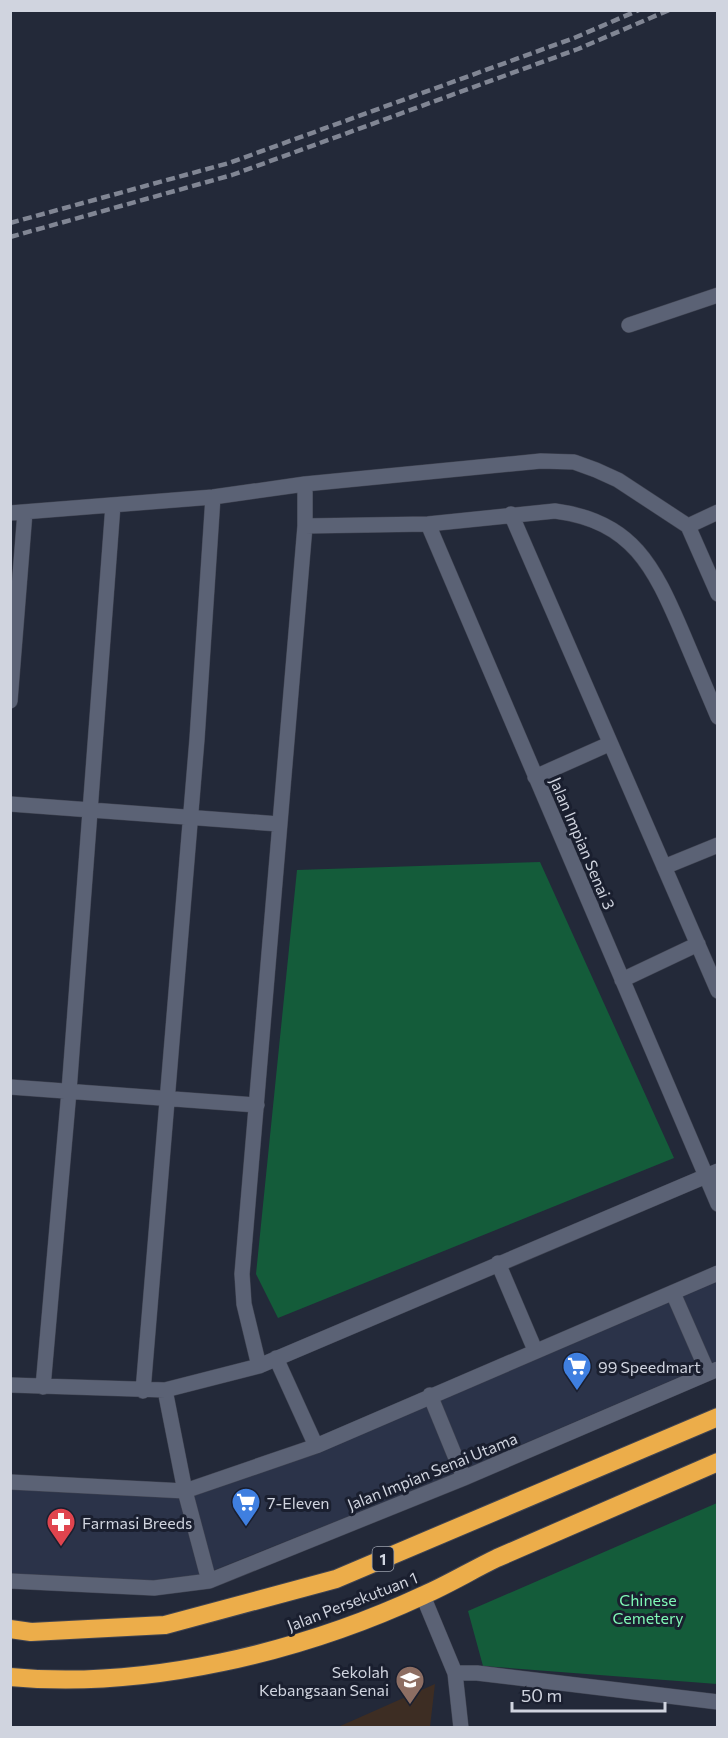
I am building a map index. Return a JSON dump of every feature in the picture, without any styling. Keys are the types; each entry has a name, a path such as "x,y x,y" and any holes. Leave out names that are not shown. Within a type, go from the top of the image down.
{"highway":[{"name":"Jalan Persekutuan 1","path":"10,1629 31,1632 165,1625 336,1579 717,1417"},
{"name":"Jalan Persekutuan 1","path":"10,1677 48,1680 159,1672 260,1655 352,1624 423,1596 494,1560 717,1462"}],"street":[{"path":"629,325 717,295"},
{"path":"10,701 18,512 213,497 305,484 542,461 574,462 618,480 688,526 717,594"},
{"path":"259,1366 244,1304 242,1274 305,526 305,484"},
{"path":"143,1391 190,818 213,497"},
{"path":"43,1387 69,1091 113,505"},
{"path":"305,526 428,524 511,514 555,511 574,513 617,533 642,554 659,579 717,717"},
{"path":"688,526 717,512"},
{"path":"511,514 717,991"},
{"name":"Jalan Impian Senai 3","path":"428,524 622,980 711,1173 717,1204"},
{"path":"535,777 609,744"},
{"path":"10,804 279,824"},
{"path":"664,867 717,845"},
{"path":"622,980 698,944"},
{"path":"10,1087 257,1105"},
{"path":"10,1385 165,1390 259,1366 711,1173"},
{"path":"498,1263 535,1350"},
{"path":"10,1482 185,1491 316,1446 717,1273"},
{"path":"673,1293 713,1371"},
{"path":"276,1358 316,1446"},
{"name":"Jalan Impian Senai Utama","path":"10,1581 154,1588 209,1581 464,1478 713,1371"},
{"path":"165,1390 185,1491 209,1581"},
{"path":"430,1395 464,1478"},
{"path":"423,1596 455,1673 461,1728"},
{"path":"455,1673 477,1673 717,1702"},
{"path":"10,1685 48,1680"}],"shaded area":[{"path":"717,1279 717,1361 451,1475 202,1575 149,1581 11,1575 11,1486 183,1496"},
{"name":"Sekolah Kebangsaan Senai","path":"435,1684 430,1727 338,1727"}],"green space":[{"path":"540,862 674,1158 278,1318 256,1274 297,870"},
{"name":"Chinese Cemetery","path":"717,1503 717,1684 483,1666 468,1611"}],"railway":[{"path":"10,223 229,163 574,38 639,10"},
{"path":"10,237 232,175 578,49 669,10"}],"place":[{"name":"99 Speedmart","path":"577,1392"},
{"name":"7-Eleven","path":"246,1528"},
{"name":"Farmasi Breeds","path":"61,1548"},
{"name":"Sekolah Kebangsaan Senai","path":"410,1706"}]}
